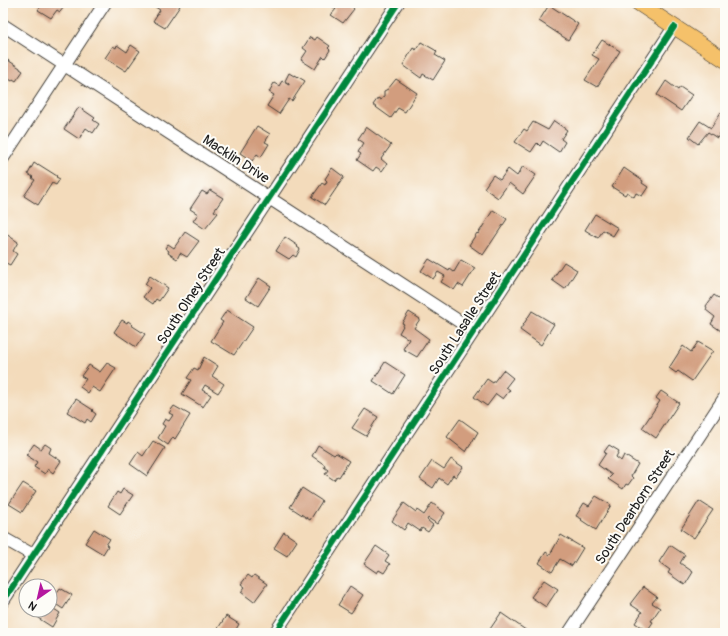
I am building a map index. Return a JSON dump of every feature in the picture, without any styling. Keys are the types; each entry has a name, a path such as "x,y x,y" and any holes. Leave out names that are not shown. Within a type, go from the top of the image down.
{"main road":[{"path":"638,3 725,60"}],"street":[{"path":"3,158 105,3"},
{"name":"South Olney Street","path":"3,601 398,3"},
{"name":"Macklin Drive","path":"3,25 474,331"},
{"name":"South Lasalle Street","path":"276,633 674,27"},
{"name":"South Dearborn Street","path":"569,633 725,397"},
{"path":"3,538 33,556"}],"building":[{"path":"35,3 62,3 61,5 64,7 60,12 57,10 51,18 38,10 41,6"},
{"path":"149,3 176,3 180,6 165,28 153,21 160,10"},
{"path":"327,3 349,3 354,9 343,23 331,15 336,9"},
{"path":"549,5 578,24 568,40 539,21"},
{"path":"310,37 315,40 317,37 330,46 328,48 330,50 325,58 323,56 315,69 301,60 307,51 303,48"},
{"path":"602,40 620,51 597,87 585,80 599,59 592,55"},
{"path":"421,42 435,50 437,52 435,55 445,61 433,80 423,74 421,78 403,65 413,48 416,50"},
{"path":"117,45 127,52 131,45 140,51 126,71 105,58 113,46 116,48"},
{"path":"3,57 23,71 16,81 13,79 12,81 3,75"},
{"path":"289,73 305,81 292,101 289,99 279,114 267,106 274,95 269,92 274,83 279,86 282,81 289,85 285,81"},
{"path":"396,79 417,93 405,112 398,108 391,118 373,105 378,98 381,100 384,96 384,91 388,89"},
{"path":"666,81 678,90 680,87 692,95 681,111 657,95"},
{"path":"79,107 95,118 93,120 99,124 93,133 86,128 79,139 64,129"},
{"path":"721,112 725,115 725,135 721,132 717,138 708,132 698,144 689,137 700,121 711,128"},
{"path":"554,121 567,130 561,139 565,142 559,152 543,141 540,146 537,143 531,152 515,142 524,129 527,131 533,122 548,130"},
{"path":"257,126 270,134 265,142 269,144 261,157 257,154 252,161 240,153"},
{"path":"366,127 391,145 381,159 387,164 382,171 376,167 373,171 357,160 361,154 358,152 364,143 358,139"},
{"path":"34,163 37,165 38,164 60,179 56,185 52,183 38,205 24,196 35,180 28,174"},
{"path":"523,166 536,175 523,194 509,183 498,198 484,188 493,175 500,180 508,169 517,176"},
{"path":"332,168 344,177 325,205 312,197 322,183 325,185 327,181 325,179"},
{"path":"624,168 643,181 642,183 648,187 642,196 636,193 634,197 627,192 625,195 612,187"},
{"path":"210,190 223,198 214,211 218,213 205,229 193,221 198,214 190,209 202,191 207,194"},
{"path":"493,210 507,219 483,255 469,245 477,233 478,234"},
{"path":"595,214 618,228 613,236 603,230 598,238 585,230"},
{"path":"3,232 18,242 13,251 17,254 10,265 6,263 3,267"},
{"path":"185,232 199,241 187,257 180,253 177,259 168,253 169,251 165,248 168,244 174,248"},
{"path":"285,237 300,249 296,257 293,255 289,259 276,251"},
{"path":"429,259 449,271 450,269 454,272 461,260 475,268 463,287 458,284 454,290 441,282 445,276 438,272 433,279 421,271"},
{"path":"564,262 577,270 565,289 552,280"},
{"path":"150,276 168,288 159,301 156,299 153,304 143,297 150,288 145,284"},
{"path":"259,278 271,286 258,306 246,298"},
{"path":"714,295 725,303 724,333 711,324 715,317 706,310 706,306"},
{"path":"227,310 253,327 234,355 211,341 223,322 220,320"},
{"path":"532,311 554,324 541,345 520,330"},
{"path":"409,312 420,319 414,328 429,339 417,357 403,349 409,339 399,333 404,324 402,323"},
{"path":"122,320 127,323 128,321 132,324 131,325 145,334 136,347 114,332"},
{"path":"698,342 713,351 692,381 678,371 676,373 669,368 683,346 691,352"},
{"path":"204,357 218,366 212,376 224,384 218,393 205,385 202,390 211,395 203,407 182,394 191,380 187,378 194,368 198,370"},
{"path":"385,362 405,375 393,394 373,381"},
{"path":"107,363 116,368 100,392 92,387 88,393 80,387 86,379 81,376 89,365 100,372"},
{"path":"503,370 513,378 506,387 510,390 503,399 496,394 487,406 474,397 487,379 493,383"},
{"path":"661,391 679,403 656,438 642,428 660,401 656,398"},
{"path":"76,399 93,410 92,411 96,414 91,422 87,419 85,423 67,412"},
{"path":"174,406 190,415 175,439 173,437 168,445 158,438 165,426 162,424 165,419 169,421 173,415 169,413"},
{"path":"365,409 378,417 366,436 352,428"},
{"path":"460,419 478,432 466,452 447,437"},
{"path":"153,441 165,448 147,476 130,464 138,452 143,456"},
{"path":"34,444 41,449 45,444 51,448 49,453 61,461 53,473 48,469 45,474 34,467 37,462 26,455"},
{"path":"318,445 334,455 336,453 349,461 339,477 337,476 334,480 325,474 328,470 324,467 325,465 312,456"},
{"path":"609,445 619,451 616,457 621,461 624,455 638,464 631,476 633,478 623,489 608,479 612,475 598,465 606,453 604,452"},
{"path":"451,459 463,467 456,477 453,475 447,484 439,478 433,488 420,479 432,461 444,469"},
{"path":"23,483 36,491 22,512 9,504"},
{"path":"302,488 322,501 310,520 290,507"},
{"path":"123,489 133,495 120,514 108,506 117,492 120,494"},
{"path":"596,496 611,505 596,530 576,516 584,503 589,506"},
{"path":"699,501 713,510 694,538 681,529"},
{"path":"404,503 416,512 417,510 424,515 432,503 445,513 437,524 428,518 427,520 433,525 428,532 422,528 420,531 408,523 404,530 392,521"},
{"path":"94,529 110,539 103,554 85,543"},
{"path":"284,532 297,541 287,556 274,548"},
{"path":"561,535 583,548 572,566 560,559 552,572 539,563 546,552 550,555"},
{"path":"670,545 685,555 680,563 693,572 685,585 668,573 670,570 659,562"},
{"path":"376,546 389,555 385,561 390,564 384,573 379,570 377,573 364,564"},
{"path":"248,575 252,578 254,575 267,584 254,602 241,592 245,587 241,584"},
{"path":"544,580 558,589 546,607 531,597"},
{"path":"350,586 363,595 351,613 338,605"},
{"path":"643,587 657,597 652,603 660,608 651,621 653,622 647,631 635,623 642,612 630,604"},
{"path":"60,588 72,595 63,609 58,606 58,591"},
{"path":"501,613 530,633 489,633 488,632"},
{"path":"226,616 239,624 234,633 215,633"},
{"path":"38,618 57,618 52,627"}],"cycle path":[{"path":"3,601 398,3"},
{"path":"275,633 674,27"}]}
